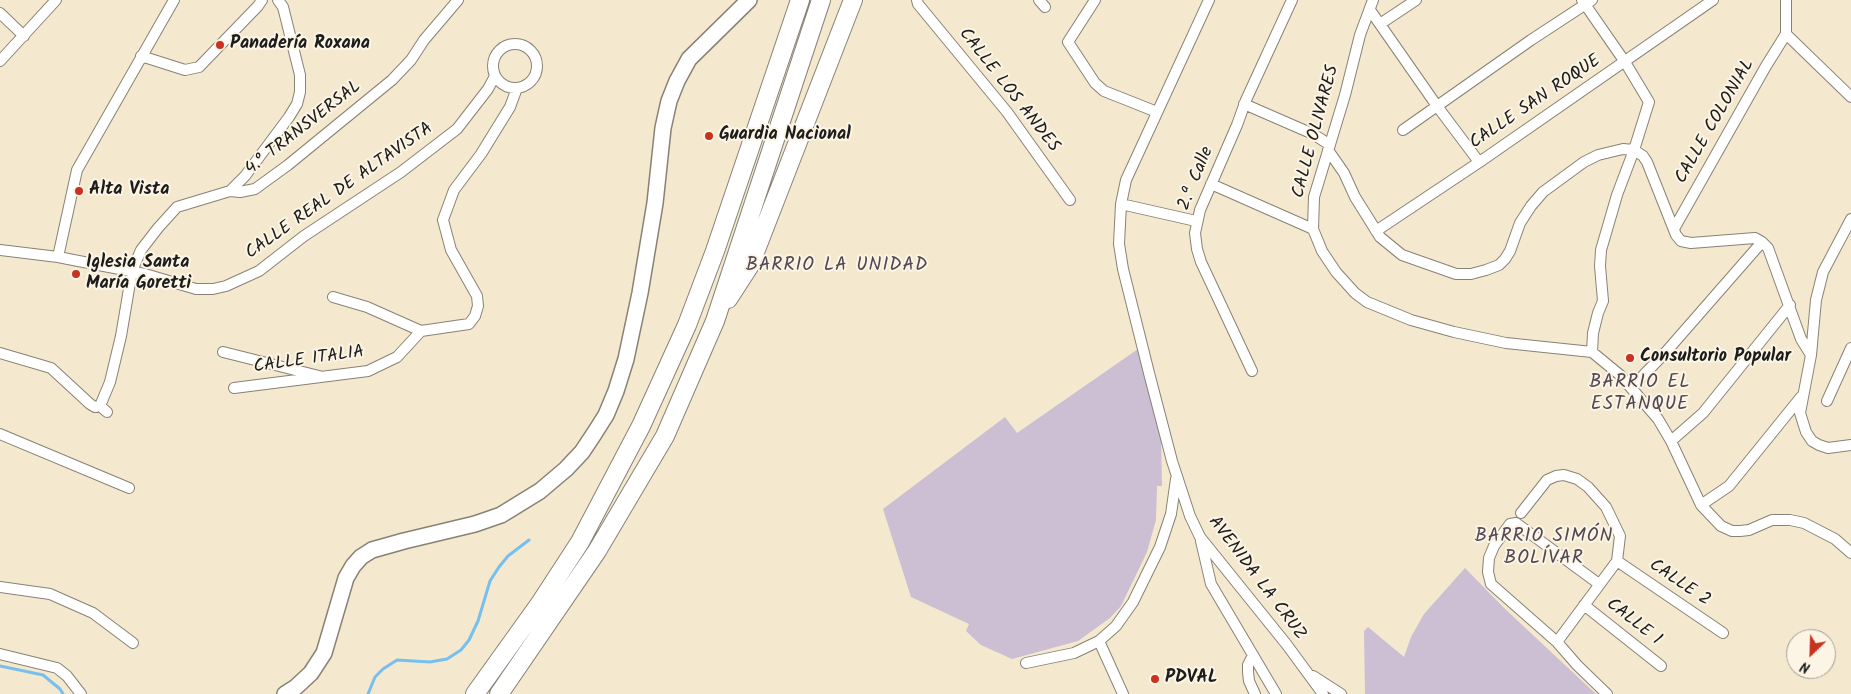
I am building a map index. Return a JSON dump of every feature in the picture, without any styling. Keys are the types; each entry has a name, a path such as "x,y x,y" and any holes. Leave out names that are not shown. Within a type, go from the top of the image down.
{"highway":[{"path":"475,694 541,602 580,542 642,426 715,251 800,0"},
{"path":"499,694 557,611 625,505 665,436 715,321 821,0"},
{"path":"715,321 750,265 853,0"}],"main road":[{"path":"285,694 311,673 324,653 346,578 361,557 372,550 475,524 501,515 540,491 566,469 582,452 606,415 622,377 640,293 655,203 663,128 669,101 677,80 690,60 749,0"}],"street":[{"path":"0,61 56,0"},
{"path":"58,257 77,170 174,0"},
{"path":"141,56 185,70 199,67 262,0"},
{"path":"230,191 245,176 297,104 300,92 300,75 283,7 278,0"},
{"name":"4.° TRANSVERSAL","path":"0,353 51,368 90,404 104,409 121,336 132,271 141,250 177,207 230,191 240,192 255,189 371,98 412,60 424,40 458,0"},
{"path":"1095,0 1068,42 1095,83 1104,91 1157,112"},
{"name":"AVENIDA LA CRUZ","path":"1209,0 1126,180 1121,204 1119,244 1123,269 1151,382 1190,516 1200,537 1323,694"},
{"name":"2.ª Calle","path":"1252,371 1201,262 1196,241 1196,221 1244,104 1292,0"},
{"path":"1380,24 1416,0"},
{"name":"CALLE SAN ROQUE","path":"1376,231 1714,0"},
{"path":"1786,0 1786,34 1851,97"},
{"name":"CALLE LOS ANDES","path":"918,2 1007,112 1070,200"},
{"path":"1403,130 1586,2 1649,102 1617,195 1601,250 1600,266 1604,301 1595,327 1592,352 1620,375 1658,419 1671,441 1701,505 1721,526 1732,530 1749,530 1772,520 1790,520 1804,523 1835,539 1851,553"},
{"path":"1372,5 1380,24 1479,162"},
{"name":"CALLE OLIVARES","path":"1372,5 1360,35 1345,95 1314,197 1313,229 1322,251 1336,272 1355,293 1381,308 1411,320 1454,332 1506,343 1592,352"},
{"path":"0,13 24,36"},
{"name":"CALLE COLONIAL","path":"1675,227 1786,34"},
{"path":"510,44 524,46 535,56 537,70 530,83 517,88 504,86 495,76 493,60 497,53 510,44"},
{"name":"CALLE REAL DE ALTAVISTA","path":"0,250 58,257 132,271 196,289 214,289 259,270 304,236 401,172 457,129 488,89 495,76"},
{"path":"333,297 367,307 421,332 469,324 476,316 477,296 451,250 443,220 454,190 510,107 517,88"},
{"path":"1244,104 1313,134 1329,148 1376,231 1392,247 1411,259 1456,274 1471,274 1499,265 1505,259 1523,216 1543,192 1584,162 1598,155 1623,149 1634,150 1643,156 1647,162 1676,235 1681,241 1691,243 1755,238 1768,248 1801,339 1811,355"},
{"path":"1211,184 1313,229"},
{"path":"1121,204 1196,221"},
{"path":"1851,219 1826,266 1819,288 1816,300 1811,355 1800,413 1801,422 1812,441 1828,448 1851,445"},
{"path":"1631,388 1666,352 1762,242"},
{"path":"1671,441 1703,413 1790,305"},
{"name":"CALLE ITALIA","path":"234,388 368,371 397,357 421,332"},
{"path":"1827,401 1851,348"},
{"path":"223,352 326,377"},
{"path":"1701,505 1729,486 1802,396"},
{"path":"0,434 129,488"},
{"path":"1522,513 1547,480 1564,475 1588,487 1606,507 1620,536 1617,561 1557,642"},
{"path":"1026,663 1074,654 1099,641 1116,626 1133,602 1160,547 1171,514 1177,476"},
{"path":"1599,584 1516,523 1510,524 1494,546 1489,558 1488,572 1491,584 1557,642 1577,665 1607,694"},
{"path":"1200,537 1211,584 1276,694"},
{"name":"CALLE 2","path":"1617,561 1723,633"},
{"path":"0,587 50,594 92,613 133,643"},
{"name":"CALLE 1","path":"1584,605 1661,666"},
{"path":"1099,641 1123,694"},
{"path":"0,654 56,668 67,676 81,694"},
{"path":"1253,656 1248,665 1248,672 1249,681 1255,694"},
{"path":"1306,671 1341,694"}],"shaded area":[{"path":"1138,349 1161,438 1162,486 1157,486 1156,520 1147,552 1121,606 1110,618 1078,641 1012,659 981,645 966,631 969,624 911,597 883,509 1005,417 1017,433"},
{"path":"1465,568 1503,607 1596,694 1365,694 1364,631 1368,627 1404,657 1411,637 1424,614"}],"waterway":[{"path":"368,694 375,677 397,660 430,662 447,659 461,650 469,640 478,621 490,581 508,556 529,540"},
{"path":"0,666 43,675 60,689 63,694"}],"place":[{"name":"Panadería Roxana","path":"220,45"},
{"name":"Guardia Nacional","path":"709,136"},
{"name":"Alta Vista","path":"79,191"},
{"name":"Iglesia Santa María Goretti","path":"76,274"},
{"name":"Consultorio Popular","path":"1630,358"},
{"name":"PDVAL","path":"1155,679"}],"district":[{"name":"BARRIO LA UNIDAD","path":"837,267"},
{"name":"BARRIO EL ESTANQUE","path":"1640,395"},
{"name":"BARRIO SIMÓN BOLÍVAR","path":"1544,549"}]}
